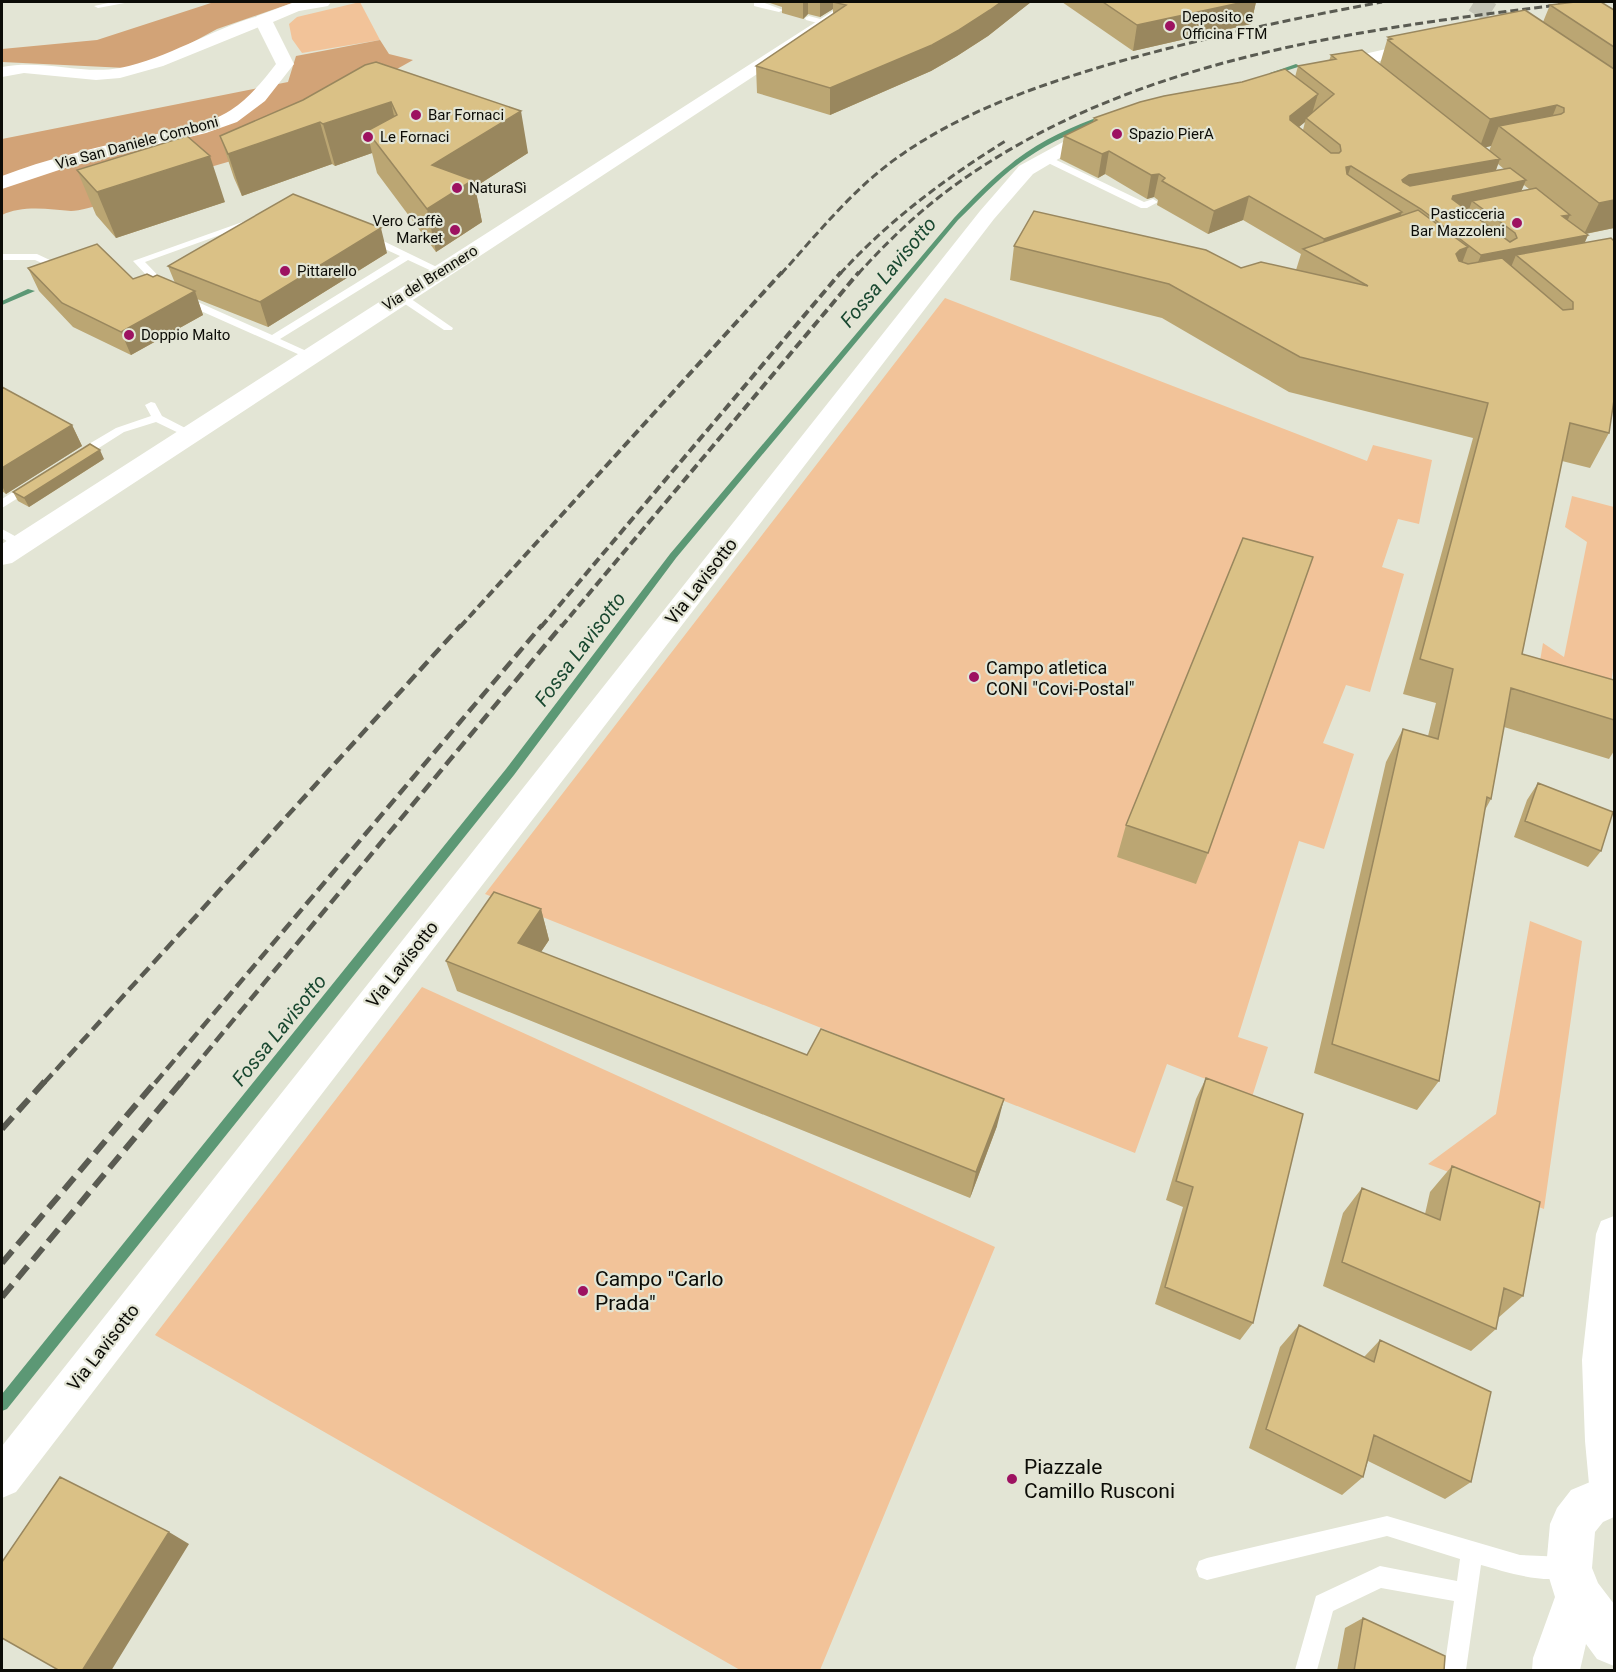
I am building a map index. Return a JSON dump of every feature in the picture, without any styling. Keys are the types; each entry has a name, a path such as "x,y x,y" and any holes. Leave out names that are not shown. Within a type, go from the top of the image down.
{"main road":[{"path":"263,20 295,7 322,2"},
{"name":"Via del Brennero","path":"8,544 189,434 400,296 540,209 817,21 858,2"},
{"name":"Via San Daniele Comboni","path":"2,183 18,176 111,150 192,131 237,115 266,90 285,64 263,20"},
{"path":"1556,1671 1574,1583 1574,1524 1587,1506 1613,1495"},
{"path":"1574,1583 1614,1642"}],"street":[{"path":"2,72 23,68 90,74 119,73 197,49 230,32 263,20"},
{"path":"1312,73 1363,68 1442,42"},
{"name":"Via Lavisotto","path":"2,1478 987,215 1026,170 1086,134 1123,118"},
{"path":"1613,1495 1605,1441 1601,1360 1614,1234"}],"lane":[{"path":"98,6 126,2"},
{"path":"758,2 757,4 779,10"},
{"path":"1045,158 1144,206 1153,202"},
{"path":"257,220 138,261 169,292 309,356"},
{"path":"360,234 440,271"},
{"path":"273,339 407,256"},
{"path":"2,257 37,257 64,268"},
{"path":"400,296 448,328"},
{"path":"151,405 157,418 189,434"},
{"path":"61,466 120,430 157,418"},
{"path":"2,504 41,479"},
{"path":"1207,1569 1387,1526 1472,1550 1574,1583"},
{"path":"1455,1671 1472,1550"},
{"path":"1306,1671 1324,1604 1380,1577 1466,1593"}],"shaded area":[{"path":"214,2 295,2 217,29 171,54 126,68 2,62 2,49 97,40"},
{"path":"360,2 380,40 302,53 292,39 289,24 297,17"},
{"path":"380,40 389,54 413,60 333,105 259,153 152,184 88,208 71,211 27,209 2,215 2,139 288,82 296,56"},
{"name":"Campo atletica CONI \"Covi-Postal\"","path":"945,298 1367,461 1373,445 1432,460 1419,524 1398,519 1382,567 1404,574 1370,692 1346,685 1323,743 1354,754 1324,849 1299,841 1238,1037 1268,1047 1252,1097 1167,1064 1135,1153 485,894"},
{"path":"1572,496 1614,507 1614,661 1607,718 1534,697 1543,643 1564,657 1587,542 1565,527"},
{"path":"1530,921 1582,941 1544,1209 1428,1164 1496,1114"},
{"name":"Campo \"Carlo Prada\"","path":"422,987 995,1247 820,1670 740,1670 155,1335"}],"building":[{"path":"833,2 1001,2 932,45 830,88 756,66 846,5"},
{"path":"1103,2 1244,2 1137,25"},
{"path":"1601,2 1614,10 1614,47 1550,5"},
{"path":"1525,10 1614,69 1614,200 1599,203 1499,126 1561,114 1564,108 1557,105 1490,119 1388,40 1392,39 1388,37"},
{"path":"1362,50 1500,159 1409,175 1402,180 1403,182 1410,186 1510,168 1526,180 1453,196 1452,199 1510,242 1517,238 1515,233 1472,201 1536,188 1570,215 1562,216 1588,235 1481,255 1421,209 1351,166 1346,167 1347,174 1402,212 1324,239 1249,196 1214,211 1162,181 1165,178 1159,174 1151,175 1109,151 1102,154 1064,136 1097,120 1094,118 1140,102 1242,82 1285,69 1318,94 1290,116 1290,120 1331,153 1339,153 1340,145 1306,118 1334,94 1298,66 1336,59 1331,55"},
{"path":"376,62 521,111 432,165 473,180 427,209 367,131 397,115 391,102 323,124 320,122 228,154 220,136 303,100 365,65"},
{"path":"187,136 210,156 97,192 77,170"},
{"path":"293,194 381,228 260,302 168,266"},
{"path":"1418,210 1468,247 1456,254 1459,261 1468,264 1502,258 1563,310 1573,309 1573,302 1516,255 1611,238 1614,241 1614,400 1609,433 1570,423 1522,654 1614,680 1614,720 1511,688 1491,799 1487,797 1439,1081 1332,1044 1403,729 1438,739 1453,669 1420,659 1488,403 1300,357 1169,284 1014,246 1034,211 1206,250 1241,268 1261,262 1368,286 1303,249"},
{"path":"97,244 133,279 147,274 153,277 157,275 195,291 121,332 62,303 28,268"},
{"path":"2,387 72,425 2,468"},
{"path":"90,444 100,450 24,498 13,492"},
{"path":"1243,538 1313,557 1208,853 1126,825"},
{"path":"1538,783 1613,812 1601,851 1525,821"},
{"path":"494,892 541,909 518,943 807,1055 821,1029 1004,1099 976,1172 446,961"},
{"path":"1206,1078 1303,1114 1253,1323 1165,1287 1193,1187 1176,1181"},
{"path":"1452,1166 1540,1202 1523,1296 1504,1288 1496,1329 1342,1262 1362,1188 1440,1220"},
{"path":"1299,1325 1374,1362 1380,1340 1491,1392 1471,1482 1374,1435 1363,1477 1266,1429"},
{"path":"60,1477 169,1532 82,1671 60,1671 2,1638 2,1562"},
{"path":"1363,1618 1445,1656 1444,1671 1354,1671"}],"waterway":[{"name":"Fossa Lavisotto","path":"1273,73 1296,66"},
{"name":"Fossa Lavisotto","path":"2,1404 510,772 673,556 956,219 998,178 1025,156 1104,117"},
{"path":"2,303 31,291"}],"tunnel":[{"path":"1474,2 1507,23"}],"railway":[{"path":"781,274 854,194 886,166 927,138 977,112 1054,82 1107,65 1244,30 1382,2"},
{"path":"858,274 926,208 951,188 1021,143 1096,107 1173,78 1253,55 1335,38 1417,24 1582,2"},
{"path":"840,274 878,236 919,201 962,169 1007,140"},
{"path":"460,627 782,272"},
{"path":"541,627 841,272"},
{"path":"561,627 859,272"},
{"path":"44,1083 461,625"},
{"path":"155,1083 542,625"},
{"path":"181,1083 562,625"},
{"path":"2,1129 45,1081"},
{"path":"2,1263 156,1081"},
{"path":"2,1297 182,1081"}],"place":[{"name":"Deposito e Officina FTM","path":"1170,26"},
{"name":"Bar Fornaci","path":"416,115"},
{"name":"Spazio PierA","path":"1117,134"},
{"name":"Le Fornaci","path":"368,137"},
{"name":"NaturaSì","path":"457,188"},
{"name":"Pasticceria Bar Mazzoleni","path":"1517,223"},
{"name":"Vero Caffè Market","path":"455,230"},
{"name":"Pittarello","path":"285,271"},
{"name":"Doppio Malto","path":"129,335"},
{"name":"Campo atletica CONI \"Covi-Postal\"","path":"974,677"},
{"name":"Campo \"Carlo Prada\"","path":"583,1291"},
{"name":"Piazzale Camillo Rusconi","path":"1012,1479"}]}
